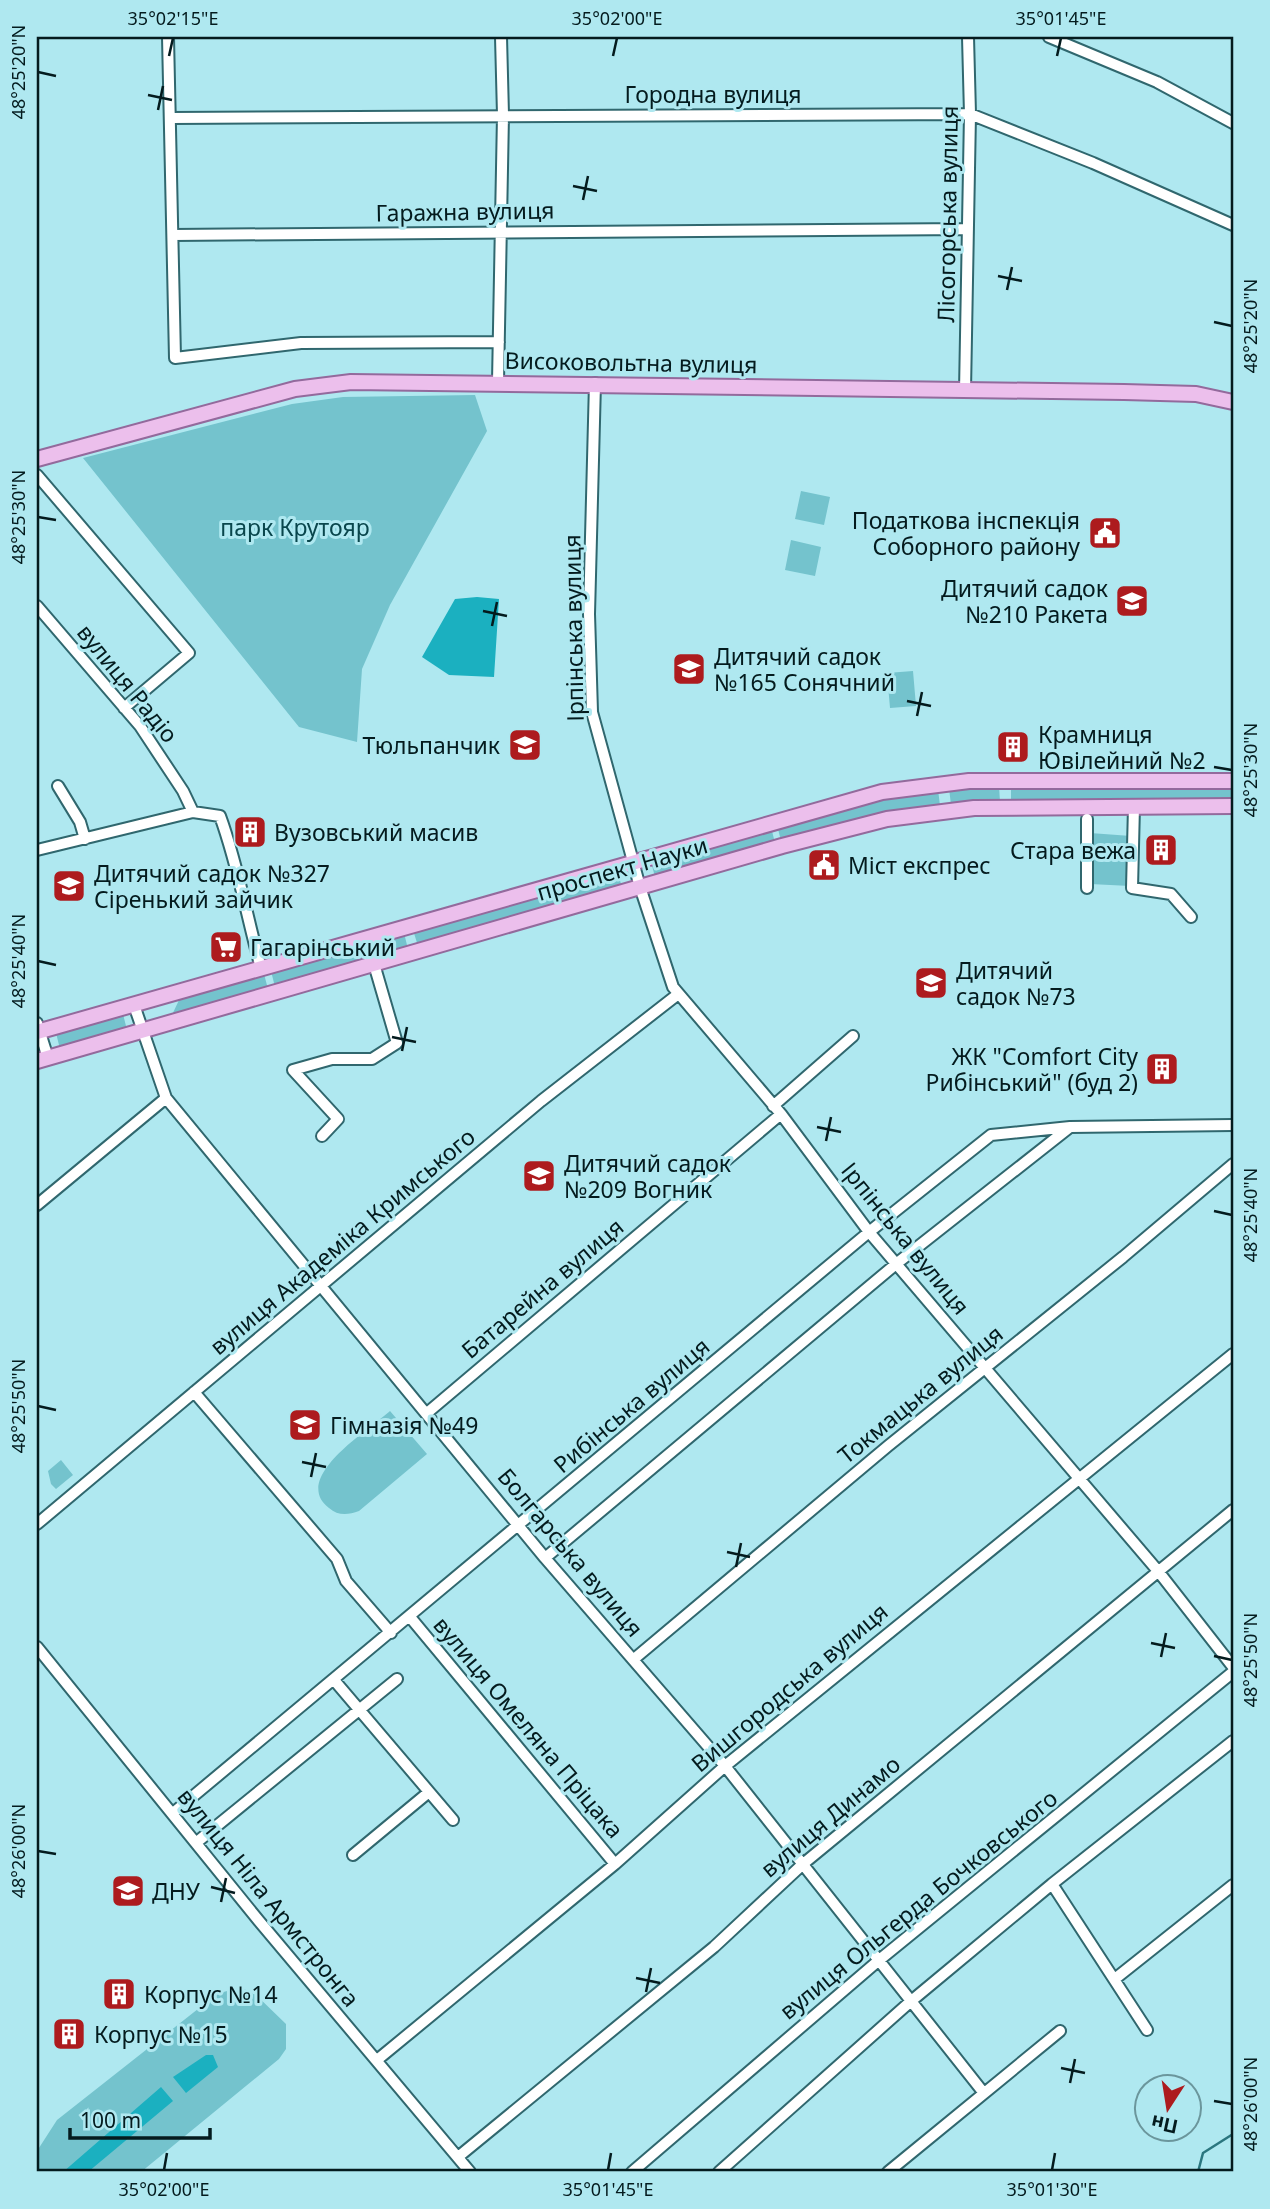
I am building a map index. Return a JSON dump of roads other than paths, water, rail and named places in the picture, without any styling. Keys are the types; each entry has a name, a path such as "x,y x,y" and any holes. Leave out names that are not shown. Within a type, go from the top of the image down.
{"main road":[{"name":"Високовольтна вулиця","path":"37,459 295,389 351,382 595,383 1196,394 1233,402"},
{"name":"проспект Науки","path":"38,1029 134,1005 816,809 911,787 969,781 1233,781"},
{"name":"проспект Науки","path":"42,1059 782,846 913,814 974,808 1233,806"}],"street":[{"path":"168,37 173,235"},
{"path":"498,382 503,116 501,37"},
{"name":"Лісогорська вулиця","path":"965,391 970,114 968,37"},
{"path":"1049,37 1157,82 1233,123"},
{"name":"Городна вулиця","path":"171,118 970,114 1093,163 1233,225"},
{"name":"Гаражна вулиця","path":"173,235 968,229"},
{"name":"Високовольтна вулиця","path":"173,235 175,358 202,354 220,355 301,343 499,342"},
{"name":"Ірпінська вулиця","path":"595,383 589,614 592,712 640,887 677,995 777,1110 896,1264 986,1366 1158,1571 1233,1669"},
{"path":"37,475 189,653 124,708"},
{"name":"вулиця Радіо","path":"37,606 153,744 194,812"},
{"path":"58,786 80,822 85,839"},
{"path":"1134,806 1132,888 1171,894 1191,917"},
{"path":"37,850 194,812 220,816 230,843 261,968"},
{"path":"1087,819 1087,888"},
{"path":"322,1136 338,1119 293,1070 332,1059 372,1059 397,1043 374,964"},
{"name":"вулиця Академіка Кримського","path":"37,1524 541,1101 677,995"},
{"name":"Болгарська вулиця","path":"134,1005 166,1098 545,1558 725,1766 983,2092"},
{"path":"38,1029 42,1059"},
{"name":"Батарейна вулиця","path":"427,1413 777,1110 853,1036"},
{"path":"37,1205 166,1098"},
{"name":"Рибінська вулиця","path":"173,1813 870,1232 991,1135 1070,1127 1233,1125"},
{"path":"545,1558 896,1264 1070,1127"},
{"name":"Токмацька вулиця","path":"634,1659 1233,1164"},
{"name":"Вишгородська вулиця","path":"377,2060 615,1864 725,1766 1079,1476 1233,1354"},
{"path":"194,1392 337,1559 346,1581 391,1633"},
{"name":"вулиця Динамо","path":"458,2157 714,1947 803,1864 1233,1510"},
{"name":"вулиця Омеляна Пріцака","path":"410,1617 615,1864"},
{"name":"вулиця Ніла Армстронга","path":"37,1647 470,2172"},
{"name":"вулиця Ольгерда Бочковського","path":"632,2172 878,1961 996,1867 1233,1669"},
{"path":"197,1842 397,1679"},
{"path":"334,1680 453,1820"},
{"path":"719,2172 910,2002 1052,1884 1233,1741"},
{"path":"353,1855 429,1792"},
{"path":"1052,1884 1147,2029"},
{"path":"1116,1978 1233,1885"},
{"path":"888,2172 1060,2031"}],"waterway":[{"path":"1198,2172 1203,2153 1233,2134"}],"place":[{"name":"Податкова інспекція Соборного району","path":"1105,533"},
{"name":"Дитячий садок №210 Ракета","path":"1132,601"},
{"name":"Дитячий садок №165 Сонячний","path":"689,669"},
{"name":"Тюльпанчик","path":"525,745"},
{"name":"Крамниця Ювілейний №2","path":"1013,747"},
{"name":"Вузовський масив","path":"250,832"},
{"name":"Стара вежа","path":"1161,850"},
{"name":"Міст експрес","path":"824,865"},
{"name":"Дитячий садок №327 Сіренький зайчик","path":"69,886"},
{"name":"Гагарінський","path":"226,947"},
{"name":"Дитячий садок №73","path":"931,983"},
{"name":"ЖК \"Comfort City Рибінський\" (буд 2)","path":"1162,1069"},
{"name":"Дитячий садок №209 Вогник","path":"539,1176"},
{"name":"Гімназія №49","path":"305,1425"},
{"name":"ДНУ","path":"128,1891"},
{"name":"Корпус №14","path":"119,1994"},
{"name":"Корпус №15","path":"69,2034"}],"park label":[{"name":"парк Крутояр","path":"295,527"}]}
